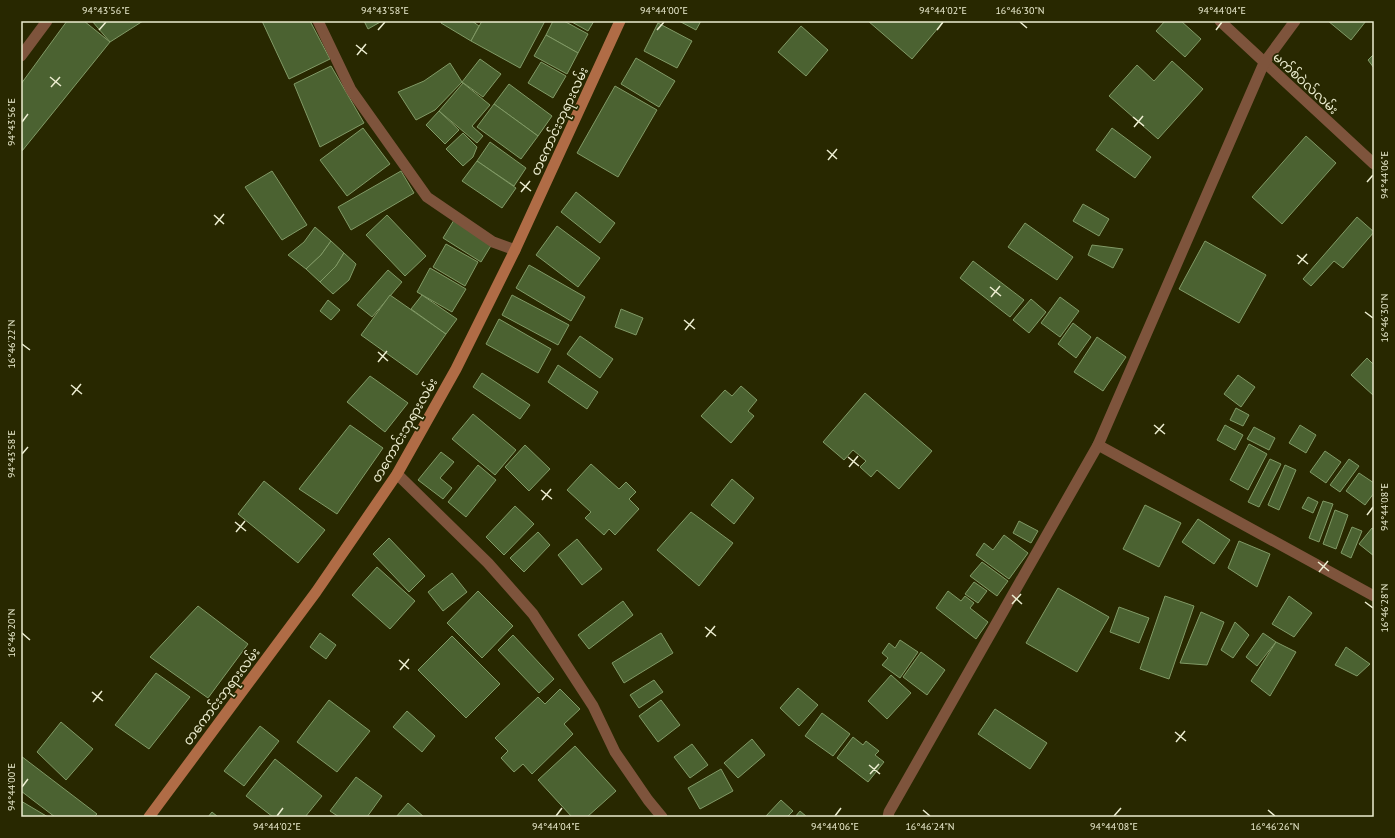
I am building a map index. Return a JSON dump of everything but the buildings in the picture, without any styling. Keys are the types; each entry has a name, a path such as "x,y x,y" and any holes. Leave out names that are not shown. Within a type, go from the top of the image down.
{"main road":[{"name":"တကောင်းဘုရားလမ်း","path":"149,817 316,592 397,474 456,368 515,250 620,21"}],"street":[{"path":"21,56 47,21"},
{"path":"318,21 351,90 427,197 493,242 515,250"},
{"name":"မက်စ်ဝဲလ်လမ်း","path":"1220,21 1374,164"},
{"path":"888,817 889,812 1098,445 1264,63 1295,21"},
{"path":"1098,445 1374,596"},
{"path":"397,474 488,563 534,614 593,706 615,752 648,800 662,817"}]}
